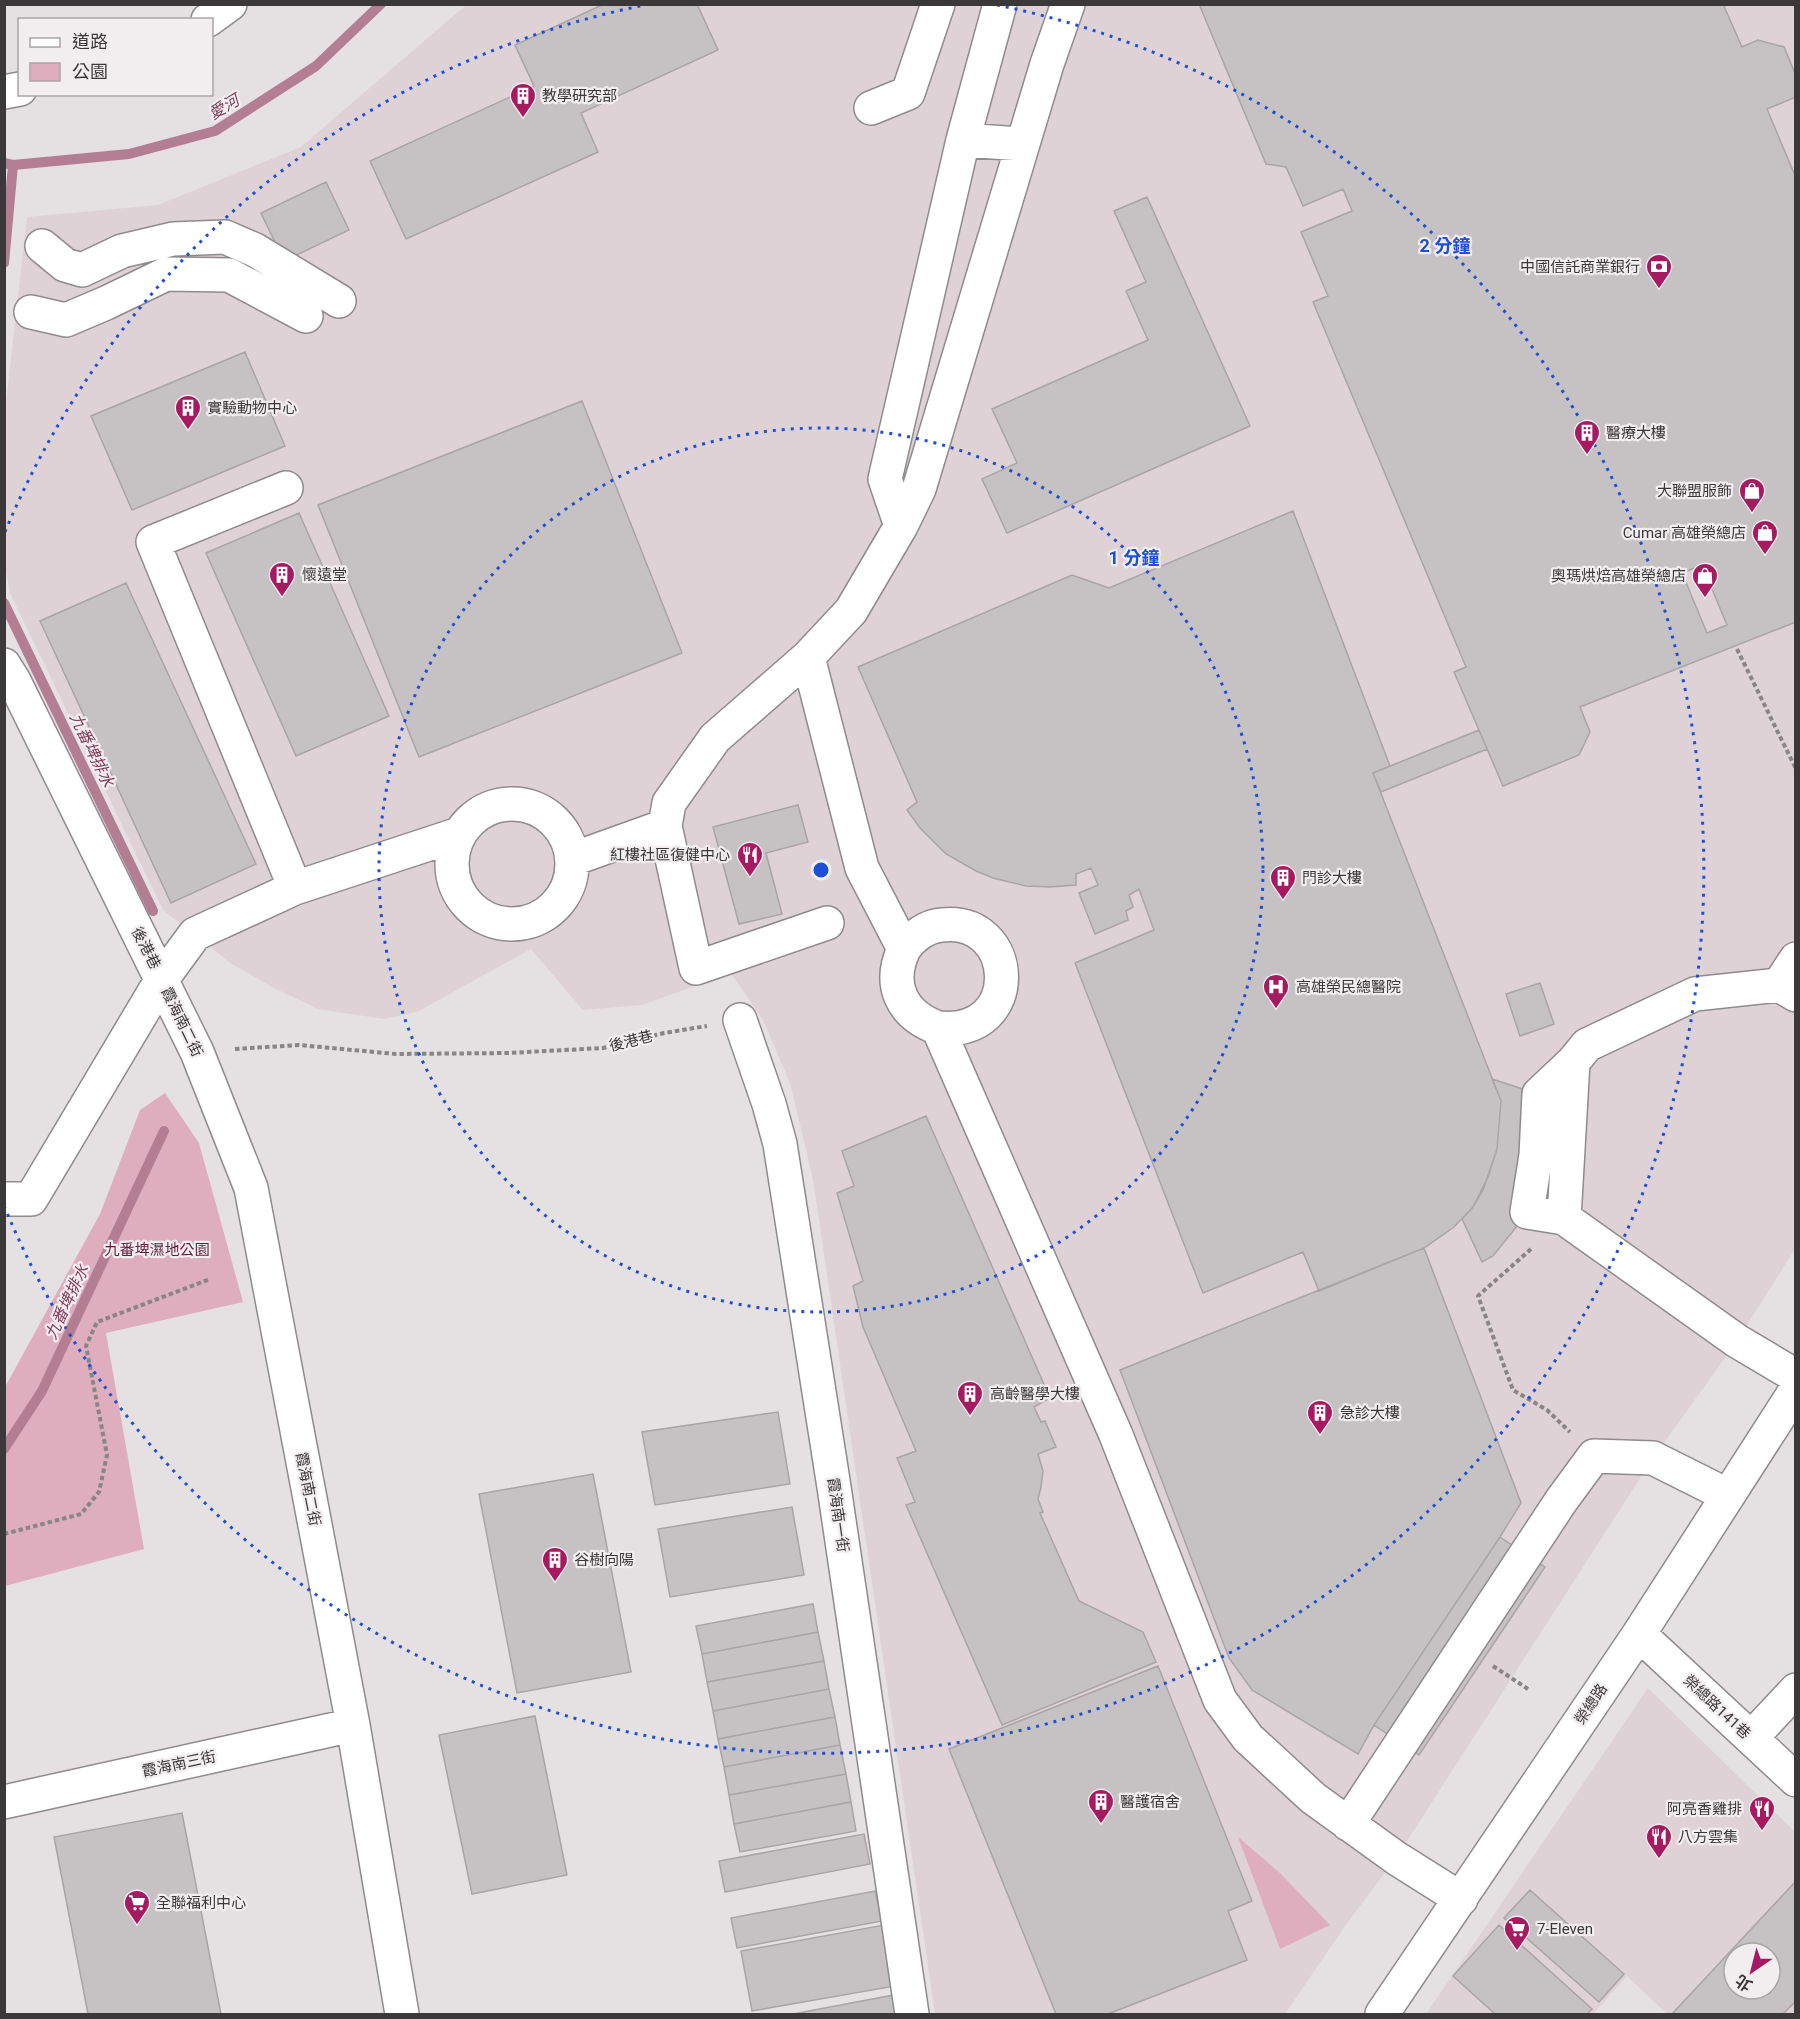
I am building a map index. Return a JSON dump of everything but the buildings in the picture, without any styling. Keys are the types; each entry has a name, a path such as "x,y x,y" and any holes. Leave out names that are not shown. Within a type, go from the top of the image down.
{"street":[{"path":"211,18 230,4"},
{"path":"871,108 908,93 938,4"},
{"path":"901,526 885,478 963,140 1000,4"},
{"path":"827,923 696,968 665,826 669,803 715,738 808,657 851,610 901,526 920,489 1047,64 1068,4"},
{"path":"963,140 1023,144"},
{"path":"42,246 65,265 82,270 122,251 174,238 225,237 255,250 339,301"},
{"path":"31,312 66,320 166,274 229,275 306,316"},
{"path":"286,488 153,542 295,888"},
{"path":"808,657 862,868 904,949"},
{"name":"後港巷","path":"4,665 162,980 31,1199 4,1200"},
{"path":"506,804 526,805 544,812 558,824 568,840 573,860 571,880 563,898 549,913 530,922 510,925 490,920 472,909 459,893 452,874 452,853 459,834 471,819 488,808 506,804"},
{"path":"573,860 665,826"},
{"path":"162,980 195,934 295,888 459,834"},
{"path":"951,924 969,927 984,937 996,951 1002,968 1002,984 997,1000 988,1014 978,1022 953,1030 938,1029 924,1023 911,1013 899,994 897,968 904,949 926,930 934,926 951,924"},
{"path":"1790,979 1695,994 1625,1025 1587,1045 1573,1062 1564,1218 1737,1341 1796,1376"},
{"name":"霞海南二街","path":"162,980 197,1052 251,1188 353,1725 402,2014"},
{"name":"霞海南一街","path":"740,1020 769,1104 780,1144 836,1499 912,2014"},
{"path":"938,1029 1116,1435 1220,1700 1248,1738 1313,1798 1396,1858 1461,1899"},
{"name":"榮總路","path":"1382,2014 1639,1634 1796,1390"},
{"path":"1348,1824 1561,1501 1594,1456 1653,1458 1728,1495"},
{"name":"榮總路141巷","path":"1639,1634 1796,1780"},
{"path":"1751,1738 1796,1690"},
{"name":"霞海南三街","path":"4,1802 353,1725"}],"path":[{"path":"1737,649 1796,769"},
{"name":"後港巷","path":"197,1052 299,1045 396,1054 508,1053 603,1048 664,1033 740,1020"},
{"path":"1564,1218 1479,1296 1513,1390 1547,1410 1594,1456"},
{"path":"4,1534 81,1514 99,1492 107,1455 86,1346 97,1322 210,1279"},
{"path":"1492,1665 1528,1689"}],"shaded area":[{"name":"高雄榮民總醫院","path":"466,5 1795,5 1795,1249 1737,1341 1653,1458 1396,1858 1345,1926 1285,2014 935,2014 813,1179 790,1083 763,1020 731,973 642,1005 583,1010 531,949 417,1012 384,1019 318,1009 274,988 232,964 163,910 10,593 4,559 4,421 27,217 158,205 301,147"},
{"path":"1648,1688 1795,1832 1795,2014 1667,2014 1627,1976 1593,2014 1426,2014"}],"green space":[{"name":"九番埤濕地公園","path":"165,1093 199,1143 243,1302 106,1333 144,1549 5,1586 5,1387 100,1214 140,1110"},
{"path":"1238,1837 1280,1873 1330,1925 1280,1949"}],"waterway":[{"name":"愛河","path":"4,163 13,165 129,154 215,131 316,66 381,4"},
{"name":"九番埤排水","path":"4,263 13,165"},
{"name":"九番埤排水","path":"4,603 153,911"},
{"name":"九番埤排水","path":"4,1449 42,1391 164,1131"}],"place":[{"name":"教學研究部","path":"523,119"},
{"name":"中國信託商業銀行","path":"1659,290"},
{"name":"實驗動物中心","path":"188,431"},
{"name":"醫療大樓","path":"1587,456"},
{"name":"大聯盟服飾","path":"1752,514"},
{"name":"Cumar 高雄榮總店","path":"1765,556"},
{"name":"懷遠堂","path":"282,598"},
{"name":"奧瑪烘焙高雄榮總店","path":"1705,599"},
{"name":"紅樓社區復健中心","path":"750,878"},
{"name":"門診大樓","path":"1283,901"},
{"name":"高雄榮民總醫院","path":"1276,1010"},
{"name":"高齡醫學大樓","path":"970,1417"},
{"name":"急診大樓","path":"1320,1436"},
{"name":"谷樹向陽","path":"555,1583"},
{"name":"醫護宿舍","path":"1101,1825"},
{"name":"阿亮香雞排","path":"1762,1832"},
{"name":"八方雲集","path":"1659,1860"},
{"name":"全聯福利中心","path":"137,1926"},
{"name":"7-Eleven","path":"1517,1952"}]}
